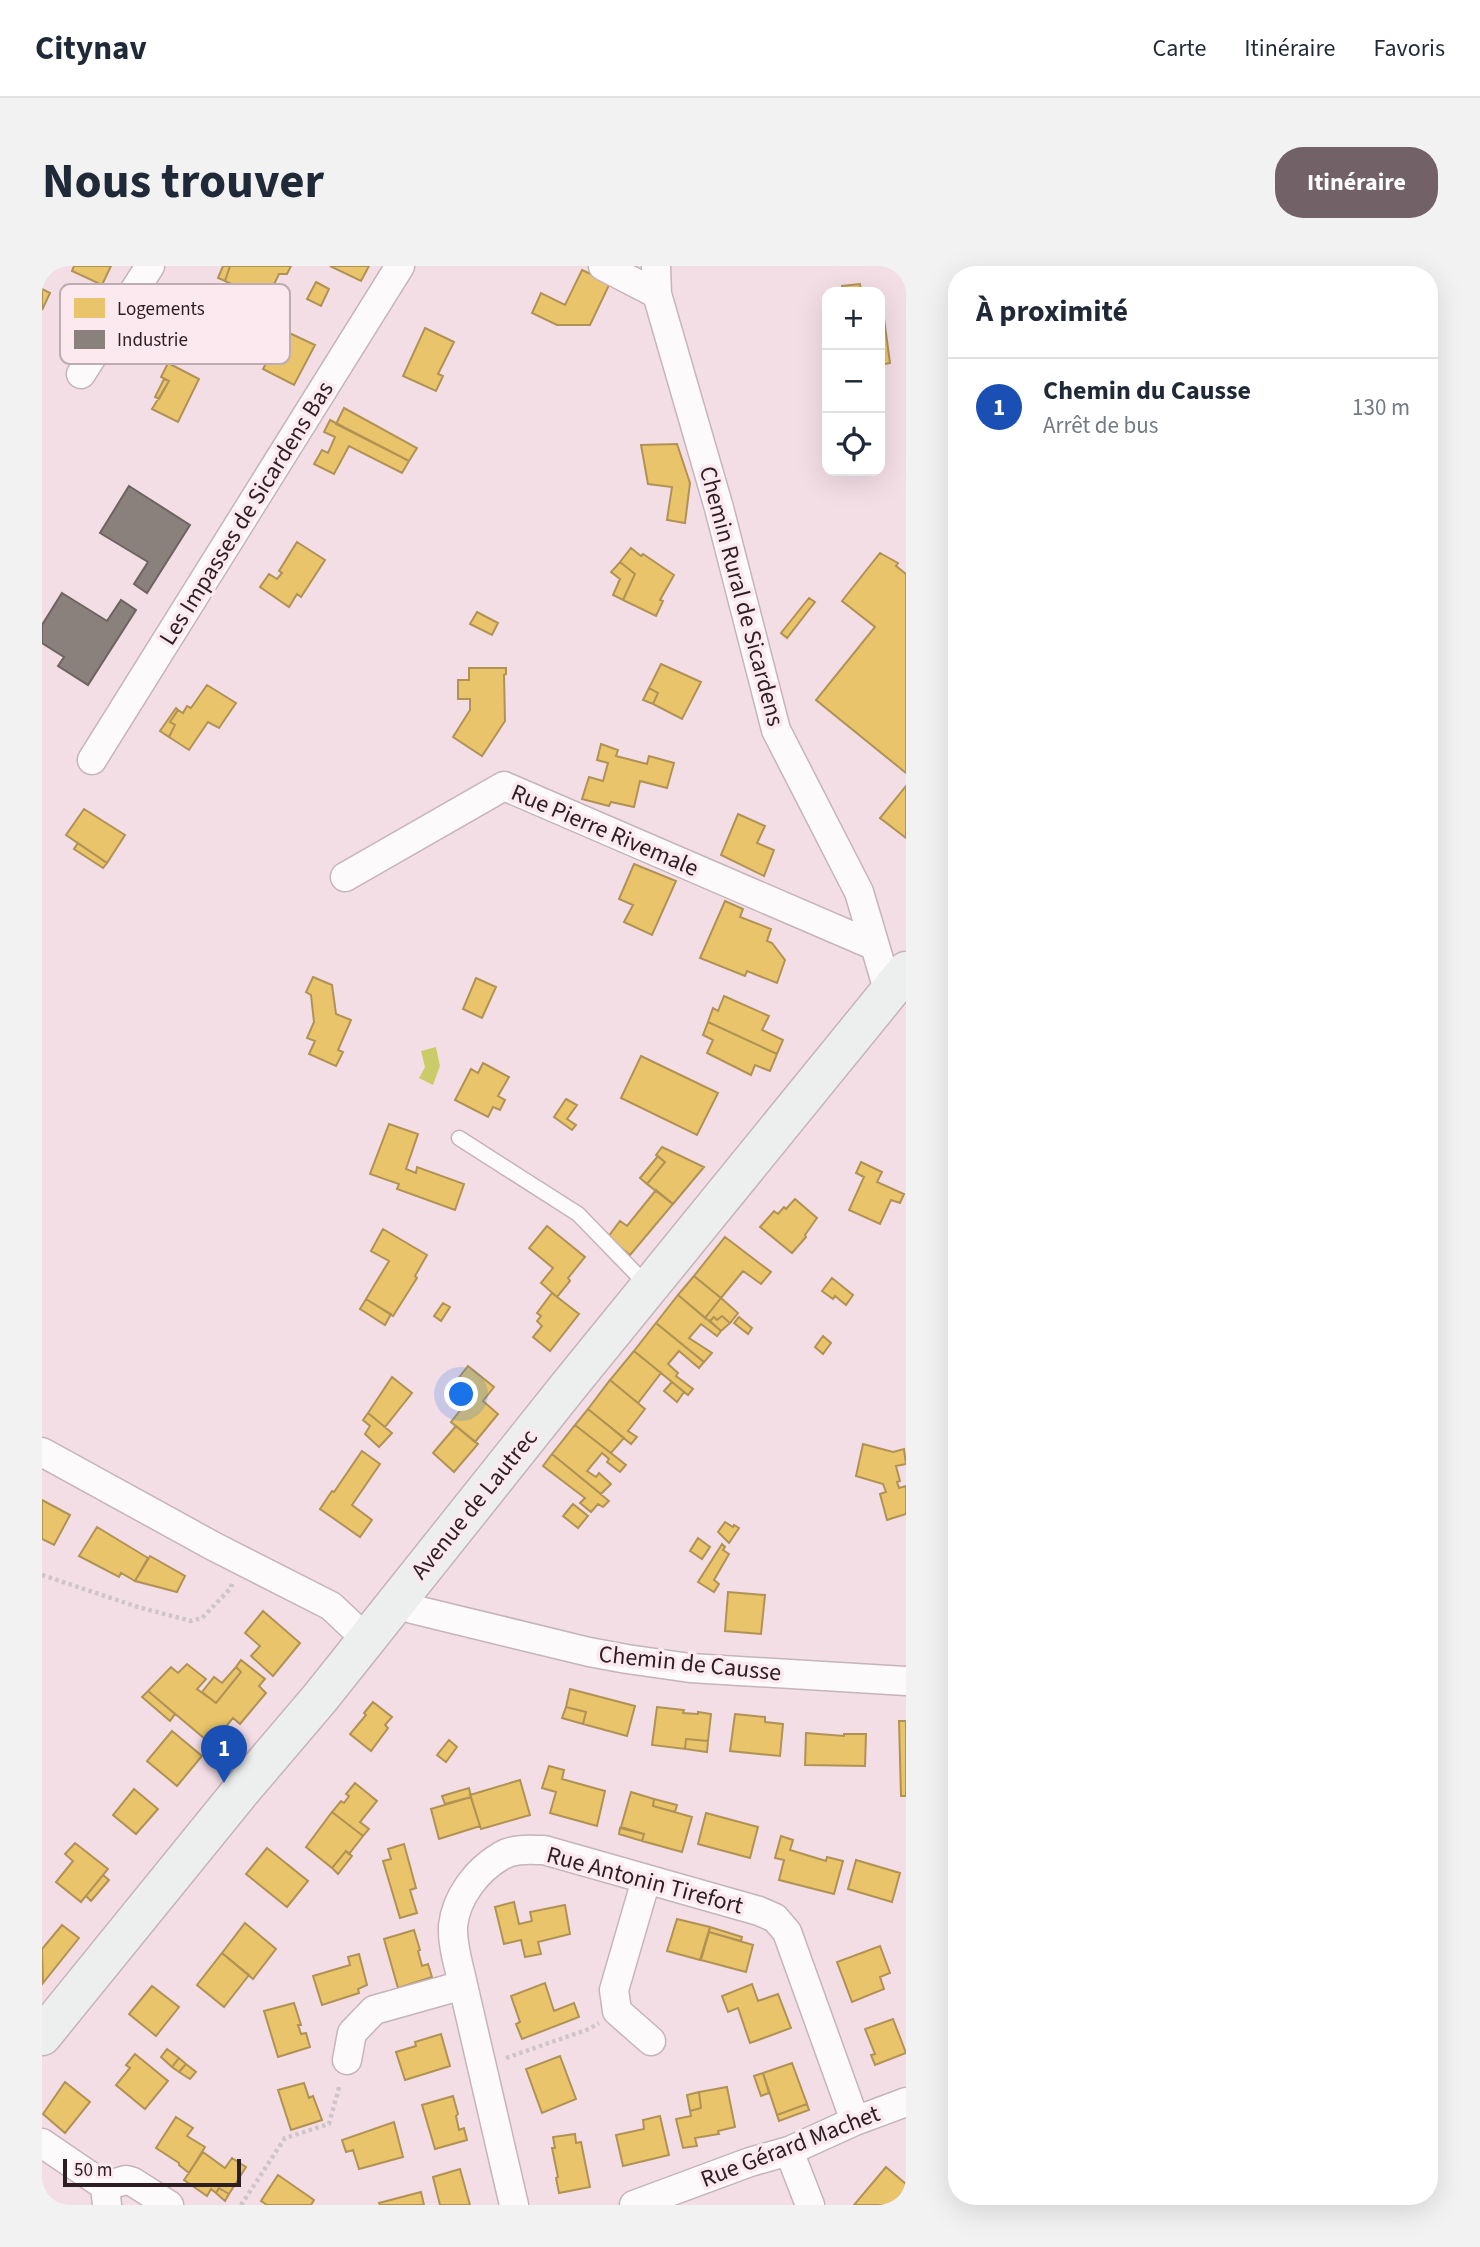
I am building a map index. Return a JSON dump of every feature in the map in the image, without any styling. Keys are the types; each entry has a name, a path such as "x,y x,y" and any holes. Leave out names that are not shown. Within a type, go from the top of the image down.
{"main road":[{"name":"Avenue de Lautrec","path":"42,2036 320,1698 897,982"}],"street":[{"path":"138,284 150,266"},
{"name":"Les Impasses de Sicardens Bas","path":"92,760 400,266"},
{"path":"603,266 657,280"},
{"name":"Chemin Rural de Sicardens","path":"657,280 776,730 859,892 875,946 897,982"},
{"path":"81,374 87,364"},
{"name":"Rue Pierre Rivemale","path":"345,877 504,786 875,946"},
{"path":"42,1452 213,1546 331,1606 366,1639"},
{"name":"Chemin de Causse","path":"399,1599 412,1609 627,1659 690,1668 906,1681"},
{"name":"Rue Antonin Tirefort","path":"514,2205 463,1985 453,1927 459,1903 477,1875 502,1855 523,1849 544,1850 768,1914 782,1924 798,1927 855,2121"},
{"path":"646,1880 614,1990 617,2011 651,2042"},
{"path":"347,2060 352,2033 374,2010 463,1985"},
{"name":"Rue Gérard Machet","path":"634,2205 750,2162 789,2151 855,2121 906,2102"},
{"path":"42,2143 106,2195 126,2180 169,2205"},
{"path":"789,2151 810,2205"}],"lane":[{"path":"459,1138 578,1214 649,1287"}],"path":[{"path":"42,1575 138,1607 191,1621 202,1618 231,1588 233,1579"},
{"path":"482,2065 589,2029 617,2011"},
{"path":"241,2205 285,2138 329,2124 347,2060"}],"shaded area":[{"path":"436,1047 440,1066 433,1085 419,1078 425,1067 421,1051"}],"building: Logements":[{"path":"74,266 111,266 102,284 72,271"},
{"path":"223,266 230,266 225,281 218,278"},
{"path":"230,266 291,266 287,274 279,274 274,284 231,284 225,281"},
{"path":"330,266 369,266 361,281"},
{"path":"582,270 610,283 590,325 557,325 532,313 541,293 565,305"},
{"path":"316,282 329,289 321,306 307,299"},
{"path":"860,284 860,287 842,287"},
{"path":"42,289 50,293 42,310"},
{"path":"885,326 890,363 885,364"},
{"path":"425,328 454,342 438,374 443,376 436,391 403,376"},
{"path":"290,333 315,345 294,385 263,369 266,364 290,364"},
{"path":"170,364 199,379 178,422 152,409 169,381 161,377"},
{"path":"164,379 169,381 159,399 155,397"},
{"path":"344,408 417,448 409,461 336,424"},
{"path":"330,420 409,461 402,473 349,446 334,474 314,464 322,450 328,453 335,437 324,432"},
{"path":"677,444 690,483 685,523 667,520 672,487 648,484 641,445"},
{"path":"297,542 325,560 301,597 297,594 289,607 260,587 269,574 277,579 282,573 279,571"},
{"path":"631,548 674,575 660,600 663,601 656,616 623,600 635,574 620,562"},
{"path":"880,553 898,563 896,566 906,574 906,773 816,700 875,627 842,601"},
{"path":"620,562 635,574 623,600 613,595 620,579 611,572"},
{"path":"809,598 815,602 787,638 781,633"},
{"path":"477,612 498,623 492,635 470,624"},
{"path":"661,664 701,682 682,719 653,704 658,693 649,688"},
{"path":"469,668 506,668 505,721 482,756 453,737 470,710 470,699 458,699 458,680 469,680"},
{"path":"207,685 236,703 219,728 208,722 189,750 169,737 175,725 170,722 178,710 183,713 187,706 191,708"},
{"path":"649,688 658,693 653,704 643,700"},
{"path":"176,708 178,710 170,722 175,725 169,737 160,731"},
{"path":"601,744 618,750 616,756 647,764 649,756 674,763 667,788 640,781 634,807 611,802 609,806 582,799 589,777 603,781 608,763 597,760"},
{"path":"906,786 906,838 880,818"},
{"path":"84,809 125,835 107,863 66,835"},
{"path":"738,814 765,826 757,843 774,850 764,876 721,855"},
{"path":"78,843 107,863 103,868 74,849"},
{"path":"634,864 676,881 652,935 624,922 633,905 619,899"},
{"path":"725,901 743,909 740,917 771,929 767,941 772,943 785,960 777,983 747,971 745,976 700,958"},
{"path":"313,977 332,985 336,1014 351,1020 338,1050 343,1052 336,1066 309,1054 315,1041 307,1038 314,1022 311,995 306,992"},
{"path":"476,978 496,987 482,1018 463,1009"},
{"path":"724,996 769,1016 762,1030 783,1040 777,1054 708,1022 713,1008 718,1011"},
{"path":"708,1022 777,1054 770,1071 755,1065 751,1075 707,1053 713,1040 703,1035"},
{"path":"641,1056 718,1093 697,1135 621,1098"},
{"path":"483,1063 509,1077 498,1096 505,1100 500,1110 493,1107 488,1117 455,1100 471,1069 478,1073"},
{"path":"566,1099 577,1105 567,1119 576,1125 572,1130 554,1117"},
{"path":"389,1124 418,1134 406,1169 416,1173 417,1167 464,1184 455,1210 397,1189 399,1184 370,1174"},
{"path":"662,1147 704,1167 673,1204 647,1184 665,1162 656,1155"},
{"path":"658,1156 665,1162 647,1184 640,1178"},
{"path":"861,1162 882,1172 877,1182 904,1194 900,1203 891,1200 880,1224 849,1210 864,1177 856,1173"},
{"path":"656,1190 673,1204 630,1255 608,1237 620,1221 627,1226"},
{"path":"795,1199 817,1218 792,1253 760,1227 774,1211 778,1214"},
{"path":"547,1226 585,1257 557,1297 541,1283 553,1268 529,1248"},
{"path":"383,1229 427,1255 415,1276 417,1278 393,1316 366,1299 389,1261 371,1251"},
{"path":"725,1237 771,1272 761,1284 743,1271 721,1298 694,1276"},
{"path":"694,1276 721,1298 705,1318 678,1295"},
{"path":"832,1278 853,1295 846,1305 835,1296 833,1299 822,1291"},
{"path":"552,1293 579,1314 550,1351 533,1337 542,1326 537,1321 541,1316 537,1313"},
{"path":"678,1295 721,1331 717,1336 701,1324 689,1338 712,1353 704,1362 656,1323"},
{"path":"721,1298 738,1313 730,1323 722,1316 717,1320 714,1317 710,1321 705,1318"},
{"path":"366,1299 391,1314 385,1325 360,1309"},
{"path":"443,1303 450,1307 441,1321 434,1316"},
{"path":"722,1316 730,1323 721,1331 710,1321 714,1317 717,1320"},
{"path":"739,1317 752,1328 748,1334 734,1323"},
{"path":"656,1323 704,1362 699,1368 679,1351 668,1364 678,1373 676,1376 693,1389 688,1395 634,1351"},
{"path":"823,1336 831,1343 823,1354 815,1347"},
{"path":"634,1351 661,1373 638,1403 610,1380"},
{"path":"468,1366 494,1387 483,1401 498,1414 475,1442 451,1422 473,1394 457,1380"},
{"path":"392,1377 412,1393 385,1427 368,1413"},
{"path":"610,1380 645,1409 628,1431 637,1437 631,1444 588,1409"},
{"path":"672,1382 684,1392 677,1402 664,1391"},
{"path":"588,1409 624,1438 611,1453 575,1425"},
{"path":"368,1413 392,1433 379,1447 365,1434 370,1426 363,1420"},
{"path":"575,1425 626,1465 620,1472 607,1462 609,1459 602,1453 587,1471 596,1477 599,1473 611,1484 601,1494 552,1454"},
{"path":"456,1426 478,1444 454,1472 433,1453"},
{"path":"863,1444 893,1452 904,1449 906,1464 896,1466 899,1488 906,1486 906,1514 887,1520 880,1494 886,1492 883,1484 856,1476"},
{"path":"362,1451 380,1464 352,1505 372,1520 360,1537 320,1509"},
{"path":"552,1454 609,1501 603,1507 598,1504 591,1512 580,1503 585,1498 543,1466"},
{"path":"42,1500 70,1515 54,1545 42,1539"},
{"path":"573,1504 588,1516 578,1528 563,1516"},
{"path":"725,1522 739,1528 729,1543 718,1532"},
{"path":"97,1527 148,1558 135,1581 121,1573 119,1577 79,1556"},
{"path":"698,1538 710,1547 702,1559 690,1551"},
{"path":"722,1544 725,1547 723,1550 729,1554 714,1580 719,1584 714,1592 698,1582"},
{"path":"150,1556 185,1576 177,1592 135,1581"},
{"path":"728,1592 765,1595 761,1634 725,1631"},
{"path":"263,1611 300,1643 273,1676 251,1656 260,1646 245,1633"},
{"path":"241,1660 265,1679 259,1686 266,1693 240,1724 233,1718 211,1744 148,1691 171,1667 178,1673 187,1664 206,1679 197,1689 216,1703 241,1672 236,1667"},
{"path":"236,1667 241,1672 216,1703 202,1692 214,1677 222,1683"},
{"path":"570,1689 635,1706 627,1736 583,1724 586,1712 566,1707"},
{"path":"148,1691 175,1714 170,1721 142,1697"},
{"path":"373,1702 392,1717 385,1725 388,1728 371,1751 350,1734"},
{"path":"566,1707 586,1712 583,1724 562,1718"},
{"path":"657,1707 684,1710 683,1713 711,1714 708,1741 686,1739 685,1749 652,1745"},
{"path":"735,1714 765,1717 765,1722 783,1724 780,1756 730,1751"},
{"path":"899,1721 906,1721 906,1796 901,1796"},
{"path":"172,1731 202,1756 177,1786 147,1761"},
{"path":"806,1733 844,1736 866,1734 865,1766 805,1765"},
{"path":"686,1739 708,1741 707,1752 685,1749"},
{"path":"449,1740 457,1747 446,1762 437,1755"},
{"path":"549,1766 564,1770 562,1779 605,1791 597,1826 550,1813 556,1792 542,1788"},
{"path":"520,1780 530,1815 481,1829 470,1795"},
{"path":"355,1783 377,1801 360,1822 369,1829 363,1836 332,1812 341,1801 344,1803 349,1796 346,1794"},
{"path":"469,1788 471,1797 445,1804 442,1796"},
{"path":"134,1789 158,1809 136,1834 113,1815"},
{"path":"631,1792 654,1799 653,1806 692,1817 682,1852 642,1841 644,1834 621,1827"},
{"path":"471,1797 480,1826 439,1839 431,1809"},
{"path":"654,1799 677,1805 675,1812 653,1806"},
{"path":"332,1812 363,1836 349,1854 346,1851 332,1868 306,1847"},
{"path":"706,1813 758,1827 750,1858 698,1844"},
{"path":"620,1828 644,1834 642,1841 619,1834"},
{"path":"781,1836 793,1840 790,1850 826,1861 827,1857 843,1861 834,1894 779,1880 784,1860 775,1858"},
{"path":"75,1843 108,1869 81,1902 56,1882 73,1861 65,1854"},
{"path":"404,1844 416,1888 410,1890 417,1913 400,1918 383,1861 391,1859 388,1849"},
{"path":"267,1848 308,1881 287,1907 246,1874"},
{"path":"346,1851 352,1856 338,1874 332,1868"},
{"path":"856,1860 900,1873 892,1902 848,1889"},
{"path":"103,1875 109,1880 91,1901 86,1896"},
{"path":"514,1902 519,1924 532,1921 530,1912 565,1905 570,1934 538,1942 541,1954 525,1957 521,1940 504,1944 495,1907"},
{"path":"677,1919 710,1927 700,1960 667,1951"},
{"path":"245,1923 276,1949 253,1979 222,1953"},
{"path":"62,1925 79,1938 43,1983 42,1949"},
{"path":"710,1927 742,1937 741,1941 709,1932"},
{"path":"414,1930 422,1966 428,1964 432,1977 398,1988 384,1939"},
{"path":"709,1932 753,1945 746,1972 701,1960"},
{"path":"880,1946 890,1973 880,1977 884,1989 852,2002 837,1962"},
{"path":"222,1953 249,1975 224,2007 197,1985"},
{"path":"359,1954 367,1985 358,1989 359,1993 322,2005 313,1976 350,1965 348,1957"},
{"path":"545,1983 554,2011 574,2003 579,2017 522,2039 516,2024 520,2022 511,1996"},
{"path":"752,1984 758,2001 778,1994 791,2028 750,2043 738,2008 728,2012 722,1996"},
{"path":"152,1986 179,2007 156,2036 129,2014"},
{"path":"294,2003 301,2034 306,2033 310,2047 278,2057 264,2011"},
{"path":"893,2019 906,2053 875,2065 871,2055 875,2054 865,2029"},
{"path":"441,2034 450,2066 405,2080 396,2052 416,2046 415,2042"},
{"path":"167,2049 179,2058 172,2067 161,2057"},
{"path":"135,2054 168,2081 145,2109 116,2085 130,2068 126,2065"},
{"path":"560,2056 576,2099 542,2113 526,2069"},
{"path":"179,2058 186,2064 179,2072 172,2067"},
{"path":"792,2063 807,2104 777,2115 763,2073"},
{"path":"186,2064 196,2072 190,2079 179,2072"},
{"path":"763,2073 769,2093 761,2096 754,2076"},
{"path":"65,2082 90,2102 65,2133 43,2114"},
{"path":"304,2083 309,2098 313,2096 322,2120 291,2130 278,2090"},
{"path":"727,2087 735,2127 718,2131 719,2134 695,2138 697,2146 683,2148 676,2119 691,2116 690,2111 701,2108 699,2092"},
{"path":"699,2092 701,2108 690,2111 687,2095"},
{"path":"453,2096 459,2130 464,2128 467,2140 435,2149 422,2105"},
{"path":"807,2104 809,2110 779,2121 777,2115"},
{"path":"660,2116 669,2155 623,2166 616,2135 644,2129 643,2120"},
{"path":"176,2117 193,2128 187,2136 205,2147 189,2173 156,2148"},
{"path":"394,2122 403,2157 359,2169 353,2150 346,2152 342,2140"},
{"path":"575,2134 576,2143 581,2142 590,2187 559,2193 552,2148 555,2148 553,2137"},
{"path":"203,2152 225,2168 232,2158 246,2167 229,2194 219,2188 216,2193 211,2189 207,2196 184,2180"},
{"path":"886,2167 906,2184 906,2189 892,2205 854,2205"},
{"path":"460,2169 470,2205 440,2205 433,2177"},
{"path":"278,2175 314,2200 311,2205 267,2205 261,2201"},
{"path":"219,2188 229,2194 225,2201 216,2193"},
{"path":"906,2189 906,2205 892,2205"},
{"path":"421,2192 424,2205 379,2203"}],"building: Industrie":[{"path":"129,486 190,525 147,593 134,584 148,562 100,533"},
{"path":"62,593 107,621 121,600 136,610 88,685 58,666 64,657 42,643 42,625"}],"place":[{"name":"Chemin du Causse","path":"224,1783"}]}
